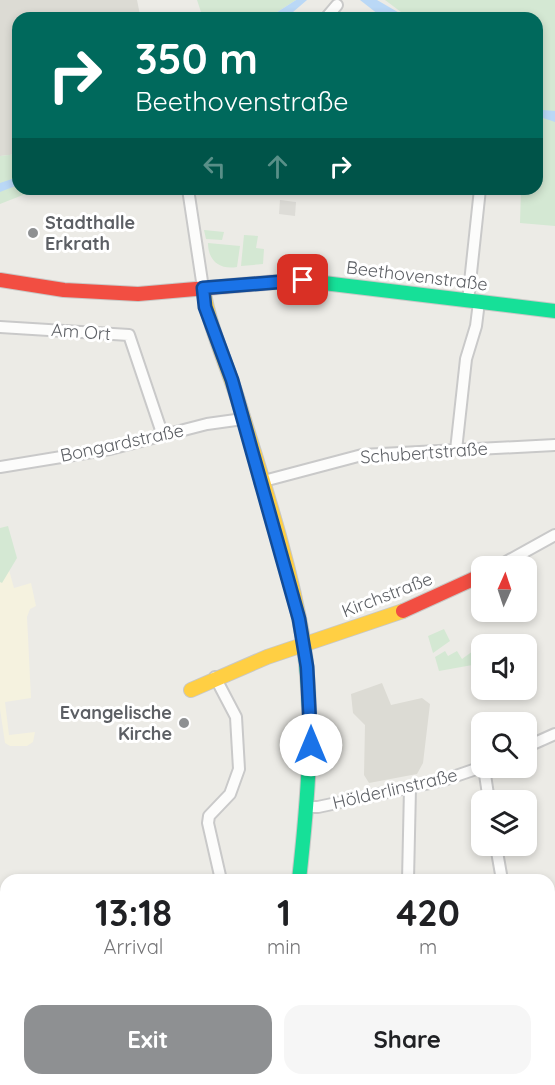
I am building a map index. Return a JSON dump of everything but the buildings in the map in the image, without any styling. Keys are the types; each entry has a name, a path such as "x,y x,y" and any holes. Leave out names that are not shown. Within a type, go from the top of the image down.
{"main road":[{"name":"Beethovenstraße","path":"0,280 39,287 111,294 138,294 303,280 555,311"},
{"path":"203,288 205,307 242,416 304,645 311,715 307,807 301,874"},
{"name":"Kirchstraße","path":"191,690 215,677 397,614 471,580"}],"street":[{"path":"331,12 337,5"},
{"path":"189,195 203,288"},
{"path":"456,450 466,359 476,326 473,301 480,195"},
{"name":"Am Ort","path":"0,327 129,336 163,436"},
{"name":"Bongardstraße","path":"0,467 110,449 242,416"},
{"name":"Schubertstraße","path":"260,482 362,455 555,445"},
{"path":"517,556 555,535"},
{"path":"215,677 236,717 239,769 230,794 209,816 208,823 219,874"},
{"path":"537,742 555,734"},
{"name":"Hölderlinstraße","path":"307,807 318,807 410,788 471,771"},
{"path":"408,874 410,788"},
{"path":"498,856 501,874"}],"shaded area":[{"path":"0,0 137,0 139,12 12,12 12,155 0,156"},
{"path":"280,200 296,202 295,216 279,214"},
{"path":"9,570 14,588 31,583 36,606 30,609 27,617 31,698 5,702 9,735 35,732 33,742 27,746 10,746 5,743 0,709 0,582"},
{"path":"382,683 391,705 422,698 430,704 423,763 417,774 369,783 364,775 365,725 353,713 351,694"}],"green space":[{"path":"197,0 296,0 277,12 201,12"},
{"path":"385,0 555,0 555,226 520,223 521,195 543,195 543,12 401,12"},
{"path":"12,155 12,195 23,195 0,204 0,156"},
{"path":"204,230 224,232 222,240 206,239"},
{"path":"244,235 258,236 256,248 264,249 263,264 241,266"},
{"path":"208,243 240,246 237,267 225,267 216,263 210,255"},
{"path":"8,526 17,558 2,583 0,582 0,528"},
{"path":"444,629 450,641 433,653 428,636"},
{"path":"445,651 448,656 457,651 462,659 471,652 471,665 439,671 435,657"}],"water":[{"path":"296,0 307,0 293,12 277,12"},
{"path":"360,0 377,0 398,12 375,12"},
{"path":"543,110 555,111 555,122 543,118"},
{"path":"12,179 12,187 0,192 0,183"}],"traffic: fast":[{"path":"299,280 555,311"},
{"path":"300,874 309,760 309,699 303,639"}],"traffic: slow":[{"path":"203,288 213,329 237,397 274,517 303,639"},
{"path":"191,690 267,657 403,611"}],"traffic: jam":[{"path":"0,280 64,290 138,294 299,280"},
{"path":"403,611 471,580"}],"place":[{"name":"Stadthalle Erkrath","path":"33,233"},
{"name":"Evangelische Kirche","path":"184,723"}],"route":[{"path":"303,280 279,280 203,288 205,307 232,380 301,627 307,667 311,745"}]}
